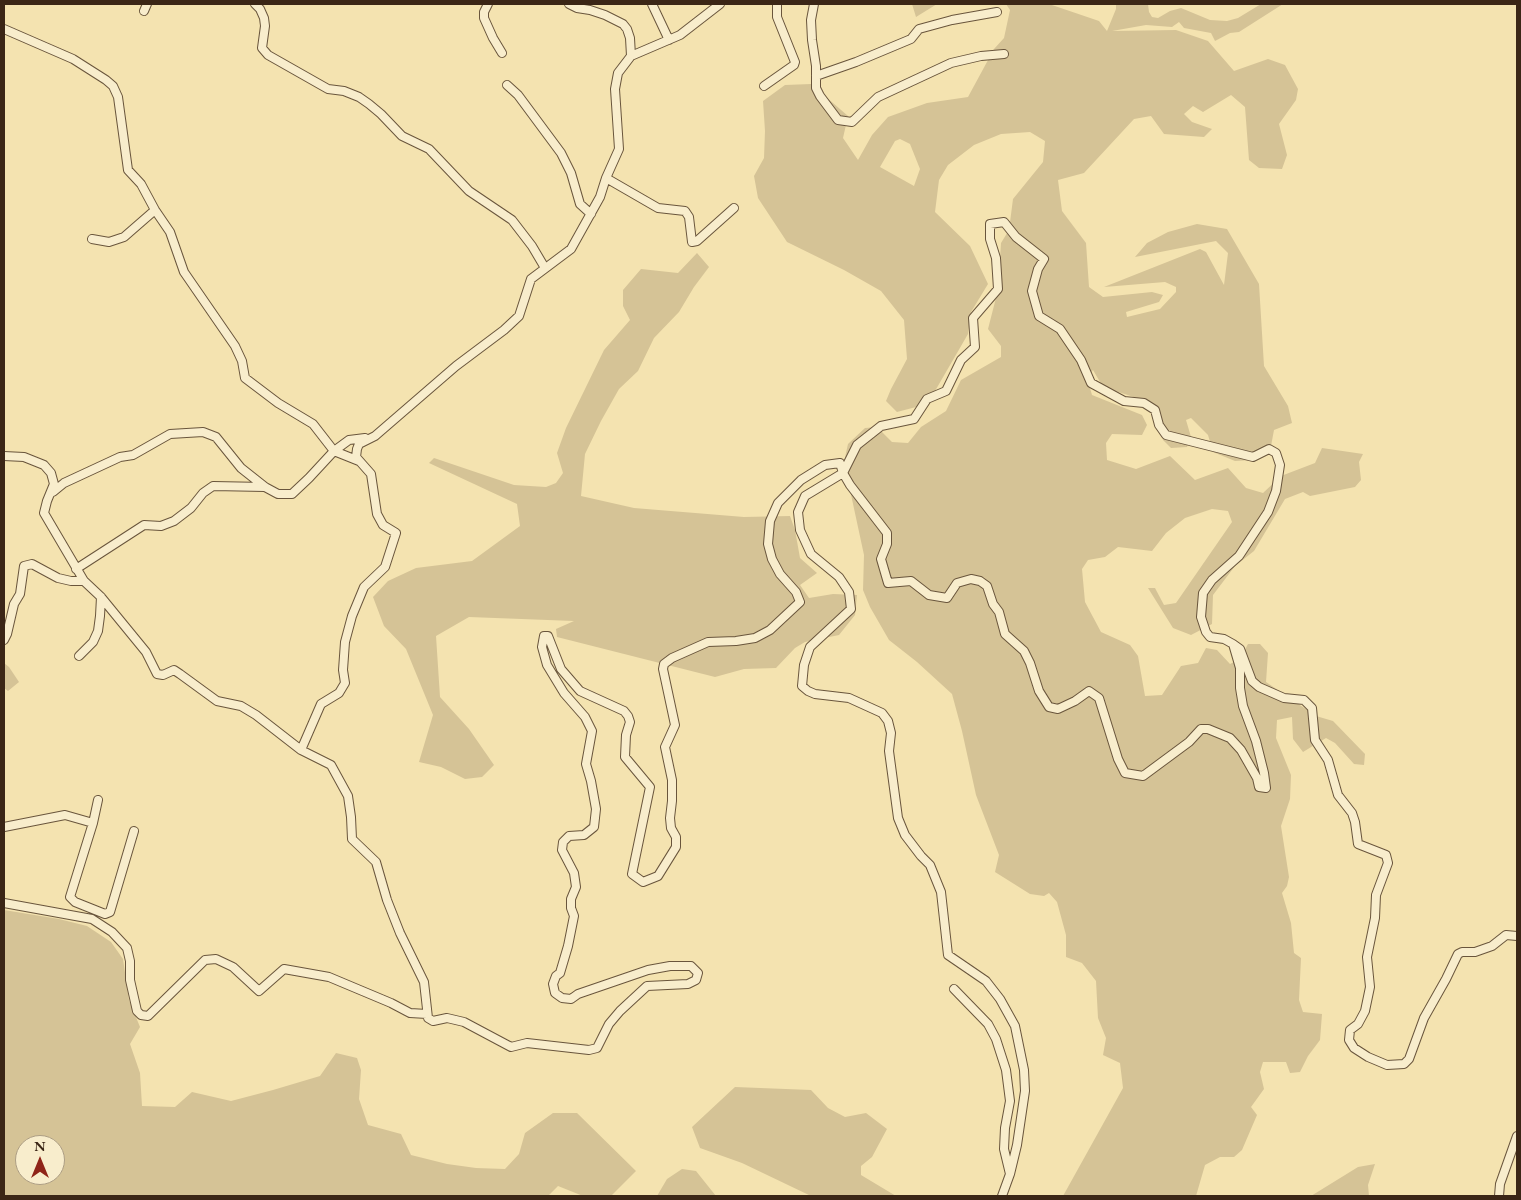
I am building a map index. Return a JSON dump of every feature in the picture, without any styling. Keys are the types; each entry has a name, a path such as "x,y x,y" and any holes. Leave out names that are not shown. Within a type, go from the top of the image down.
{"street":[{"path":"255,4 260,9 264,18 265,26 262,48 268,55 328,89 344,92 359,98 381,114 402,136 429,149 453,172 469,191 512,220 546,268"},
{"path":"488,4 484,12 484,18 502,53"},
{"path":"569,4 604,15 623,24 630,38 631,56"},
{"path":"652,4 668,40"},
{"path":"706,4 710,12"},
{"path":"302,750 322,704 339,693 345,683 343,670 345,642 352,616 364,587 385,567 396,533 383,525 377,514 371,474 356,457 359,444 375,436 456,366 504,330 519,316 531,279 571,249 600,197 619,149 615,89 618,73 631,56 680,35 720,4"},
{"path":"764,86 794,65 795,62 777,17 776,4"},
{"path":"814,4 811,20 816,88 838,120 852,122 878,97 951,63 981,56 1004,54"},
{"path":"816,76 911,39 918,29 952,20 997,12"},
{"path":"4,29 73,59 113,86 118,97 128,170 141,184 170,232 184,272 235,346 242,361 245,378 278,403 313,424 334,450 359,461"},
{"path":"507,85 518,95 561,153 571,173 580,204 591,214"},
{"path":"606,178 658,208 685,211 692,242 697,241 734,208"},
{"path":"92,239 109,242 124,237 155,210"},
{"path":"1002,1196 1010,1174 1020,1128 1025,1091 1022,1055 1015,1026 1000,999 986,981 948,955 941,892 930,865 905,835 898,818 889,751 890,733 888,721 882,713 849,698 815,694 808,692 802,686 804,666 810,647 851,609 849,592 839,577 811,554 800,530 798,512 805,496 843,472 857,445 881,426 914,419 926,399 946,391 961,360 975,347 973,318 998,288 996,258 990,239 990,224 1004,222 1016,237 1044,259 1038,269 1032,291 1040,316 1060,329 1081,360 1091,383 1124,401 1144,403 1155,410 1159,425 1166,435 1253,458 1269,449 1276,453 1280,465 1276,491 1268,512 1238,556 1212,580 1203,593 1201,617 1210,638 1224,639 1240,649 1252,681 1259,688 1284,698 1304,700 1312,708 1315,740 1328,760 1338,794 1352,813 1358,844 1386,855 1388,862 1376,895 1375,918 1367,957 1370,987 1365,1011 1358,1024 1350,1030 1349,1040 1354,1048 1368,1057 1387,1065 1404,1064 1409,1059 1424,1018 1458,954 1462,952 1475,952 1492,946 1506,935 1517,936"},
{"path":"51,493 64,483 120,457 133,455 170,434 203,432 216,437 241,468 265,487 278,494 292,494 334,450 349,440 375,436"},
{"path":"4,456 24,457 44,465 51,473 54,480 44,513 84,581 101,597 146,652 157,674 163,675 174,670 217,701 241,706 302,750 331,765 348,796 352,839 376,862 390,909 424,982 428,1018 434,1021 447,1018 464,1022 511,1047 527,1043 589,1050 597,1048 609,1024 620,1011 648,986 688,984 696,980 698,973 691,966 670,966 648,970 578,994 571,999 562,998 555,993 553,984 560,973 568,946 574,916 571,908 571,899 576,887 574,873 562,850 563,842 569,836 584,835 594,827 596,809 592,782 586,764 592,731 585,717 564,693 547,665 542,646 544,636 548,636 561,668 580,690 624,711 628,716 630,722 626,735 625,758 650,787 632,874 643,882 658,876 676,847 676,837 671,828 670,818 672,780 665,747 675,726 663,670 664,664 672,658 708,642 755,638 770,630 800,602 796,592 780,574 772,560 768,544 770,521 778,503 801,480 825,465 840,463 850,485 887,533 887,544 881,559 888,583 912,581 929,595 946,598 958,583 971,579 980,581 987,586 993,604 999,612 1005,634 1024,651 1039,691 1050,708 1058,709 1089,691 1099,698 1124,773 1143,776 1189,742 1201,729 1208,729 1230,738 1241,750 1253,769 1259,787 1266,788 1256,740 1243,706 1240,688 1240,668 1233,644"},
{"path":"76,569 144,524 161,526 174,521 191,508 203,493 213,486 265,487"},
{"path":"4,640 8,634 14,604 20,594 24,566 32,564 58,578 84,581"},
{"path":"80,656 93,642 98,631 101,597"},
{"path":"98,800 93,823 70,897 75,902 105,914 110,912 134,831"},
{"path":"4,827 65,815 93,823"},
{"path":"4,903 92,919 112,932 127,948 130,962 130,980 137,1010 141,1015 148,1016 205,960 216,959 233,967 258,991 284,969 329,977 410,1013 427,1014"},
{"path":"954,990 988,1024 996,1039 1006,1070 1010,1101 1005,1128 1004,1149 1010,1174"},
{"path":"1499,1196 1500,1184 1517,1136"}],"shaded area":[{"path":"912,4 937,4 916,17"},
{"path":"1006,4 1049,4 1099,21 1107,31 1116,9 1116,4 1148,4 1152,17 1158,18 1170,11 1181,8 1210,20 1227,21 1238,18 1261,4 1283,4 1239,32 1230,33 1215,41 1211,33 1184,28 1179,22 1172,27 1146,25 1112,31 1176,30 1208,41 1234,71 1268,59 1285,65 1298,89 1296,100 1279,124 1287,155 1282,169 1259,168 1249,160 1245,107 1231,95 1203,112 1193,106 1184,114 1192,122 1212,129 1204,137 1164,134 1151,116 1134,119 1084,173 1058,180 1062,211 1086,243 1089,287 1103,297 1152,292 1163,295 1159,302 1126,312 1127,317 1160,309 1176,292 1176,287 1165,282 1104,287 1200,249 1206,252 1224,285 1228,253 1216,241 1135,257 1147,243 1168,232 1197,224 1227,229 1259,284 1264,366 1288,406 1292,423 1274,430 1271,446 1252,460 1235,461 1213,452 1208,435 1191,418 1186,420 1191,437 1187,447 1171,448 1163,440 1158,412 1137,398 1103,387 1093,370 1087,378 1092,395 1142,415 1147,425 1142,435 1112,434 1106,443 1107,460 1136,469 1170,456 1195,480 1228,468 1246,488 1263,493 1281,476 1315,463 1322,448 1363,454 1359,462 1361,480 1355,487 1310,496 1303,492 1285,499 1254,551 1235,566 1213,595 1212,624 1191,635 1173,628 1148,588 1155,588 1164,605 1176,603 1232,522 1228,511 1212,509 1185,518 1166,533 1152,551 1118,547 1105,557 1088,560 1082,569 1085,602 1101,632 1130,645 1138,656 1145,696 1162,695 1181,666 1198,663 1206,648 1217,650 1230,664 1240,659 1248,644 1260,644 1268,653 1266,682 1316,716 1333,721 1365,754 1364,765 1354,764 1335,743 1326,738 1303,752 1293,739 1292,717 1277,720 1276,738 1291,775 1290,799 1281,826 1289,877 1287,886 1282,893 1291,923 1294,953 1301,958 1299,1000 1303,1012 1322,1014 1320,1040 1308,1056 1300,1072 1290,1073 1286,1062 1263,1062 1260,1072 1264,1089 1251,1107 1257,1115 1242,1150 1234,1157 1220,1157 1205,1165 1196,1196 1063,1196 1123,1088 1120,1063 1103,1055 1106,1038 1098,1018 1096,981 1082,963 1066,957 1066,935 1057,902 1049,893 1044,896 1030,894 995,872 999,855 976,795 952,694 917,662 889,640 870,607 863,590 864,555 844,462 848,444 865,428 877,427 892,442 908,443 921,427 946,411 961,380 1001,357 1001,346 988,329 998,290 1001,243 1009,230 1013,199 1043,162 1045,141 1030,132 1001,134 974,145 948,165 939,180 935,212 970,246 988,284 971,312 968,334 935,391 916,407 897,412 886,401 907,359 904,320 881,291 844,270 787,242 758,198 754,176 764,158 763,101 785,85 811,84 848,116 843,138 858,160 872,135 888,117 927,103 968,97 994,49 1004,38 1010,10","holes":["900,139 910,144 920,169 914,186 880,167 895,141"]},
{"path":"697,253 709,267 679,312 654,338 638,371 619,389 601,421 585,454 581,496 634,508 744,517 790,516 795,530 800,558 817,573 800,585 809,598 833,594 857,595 855,615 839,635 805,642 795,648 776,668 744,669 715,677 557,637 556,629 574,621 469,617 436,636 440,697 469,729 494,765 482,777 465,779 441,767 419,762 433,715 406,649 384,626 373,597 388,581 416,568 472,561 520,526 517,504 429,463 434,458 514,485 546,487 556,483 563,473 557,453 566,428 604,350 630,320 623,306 623,290 641,269 678,273"},
{"path":"4,663 19,682 8,691 4,688"},
{"path":"4,910 59,919 87,926 111,942 123,959 129,1000 140,1027 130,1044 140,1073 142,1106 175,1107 192,1092 231,1101 273,1090 320,1076 336,1053 357,1058 361,1070 359,1099 368,1125 401,1134 411,1155 447,1164 505,1169 519,1154 525,1133 553,1113 577,1113 636,1171 611,1196 583,1196 558,1186 548,1196 4,1196"},
{"path":"735,1087 811,1090 828,1108 845,1117 866,1113 887,1129 872,1157 861,1166 861,1175 896,1196 811,1196 742,1163 700,1148 692,1127"},
{"path":"1375,1164 1368,1185 1369,1196 1311,1196 1358,1167"},
{"path":"682,1169 696,1171 716,1196 657,1196 667,1179"}]}
